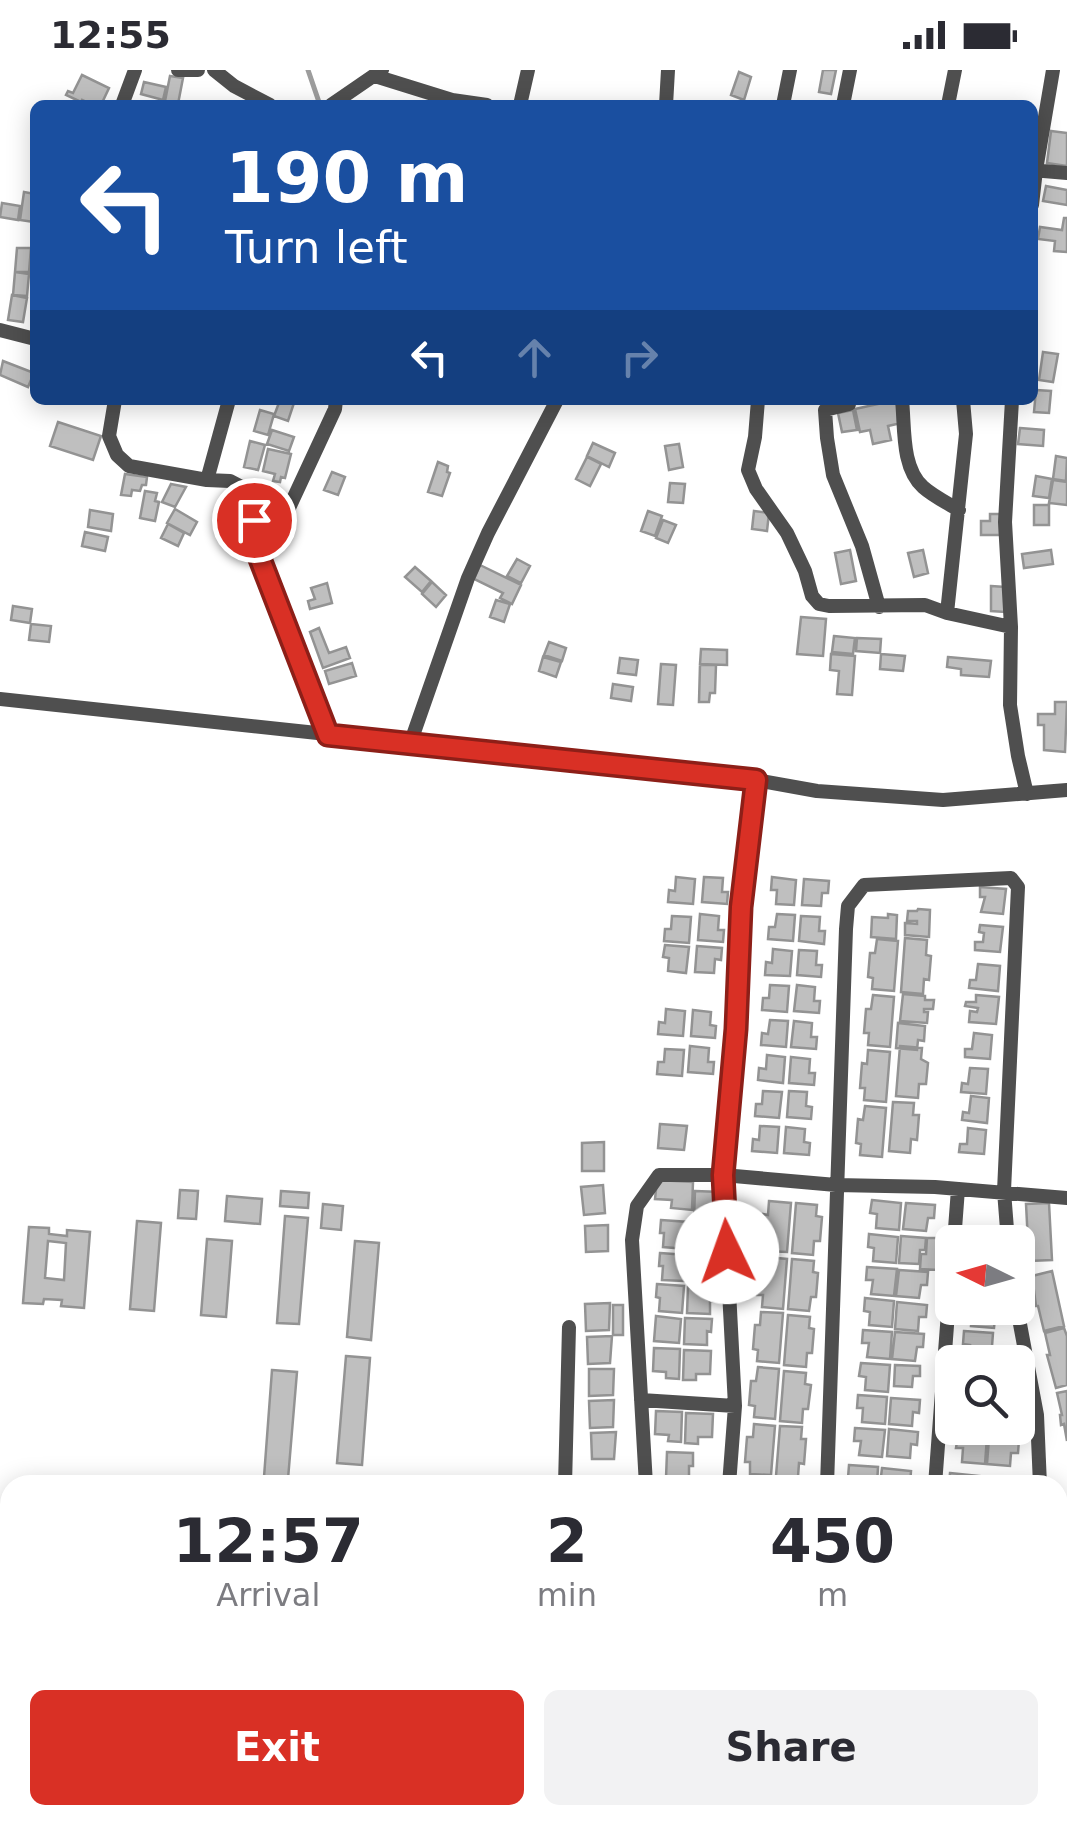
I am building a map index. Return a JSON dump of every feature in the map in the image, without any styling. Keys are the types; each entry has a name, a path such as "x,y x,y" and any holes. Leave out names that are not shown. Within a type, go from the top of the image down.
{"street":[{"path":"124,100 135,70"},
{"path":"178,70 198,70"},
{"path":"214,70 261,100"},
{"path":"521,100 528,70"},
{"path":"666,100 668,70"},
{"path":"786,100 790,70"},
{"path":"844,100 850,70"},
{"path":"949,100 955,70"},
{"path":"1038,149 1053,70"},
{"path":"338,100 379,73 452,100"},
{"path":"1038,170 1067,173"},
{"path":"0,330 30,338"},
{"path":"114,405 109,436 117,455 130,466 230,482 254,494 255,546 328,735"},
{"path":"207,480 228,405"},
{"path":"262,566 335,405"},
{"path":"410,744 475,563 554,405"},
{"path":"758,405 748,470 787,533 812,596 820,604 925,606 1010,627"},
{"path":"847,405 825,410 829,455 880,607"},
{"path":"902,405 908,461 914,475 922,486 958,510"},
{"path":"948,613 966,434 963,405"},
{"path":"1012,405 1005,522 1010,704 1026,794"},
{"path":"0,698 756,780 817,791 944,800 1067,790"},
{"path":"731,1475 735,1406 723,1175 736,1029 741,907 756,780"},
{"path":"827,1475 848,906 864,885 1012,878 1018,887 1004,1191 1007,1225"},
{"path":"645,1475 632,1240 637,1206 660,1175 723,1175 836,1186 1004,1191 1067,1198"},
{"path":"955,1225 958,1189"},
{"path":"936,1475 947,1325"},
{"path":"1020,1325 1037,1414 1040,1475"},
{"path":"565,1475 569,1327"},
{"path":"641,1400 735,1406"}],"building":[{"path":"823,70 836,70 831,94 819,92"},
{"path":"739,72 751,77 744,100 731,95"},
{"path":"82,75 109,88 103,100 77,100 66,95 68,91 73,93"},
{"path":"170,76 183,78 179,100 165,100"},
{"path":"144,82 166,87 163,100 141,94"},
{"path":"1051,131 1067,133 1067,166 1047,163"},
{"path":"1046,186 1067,190 1067,205 1043,201"},
{"path":"24,192 30,193 30,221 20,220"},
{"path":"2,203 20,206 18,220 0,217"},
{"path":"1064,218 1067,252 1054,251 1055,241 1038,239 1040,227 1062,230"},
{"path":"17,248 30,248 29,272 15,272"},
{"path":"15,272 29,274 27,296 13,295"},
{"path":"12,295 27,298 23,322 8,320"},
{"path":"1043,352 1058,354 1053,382 1039,380"},
{"path":"3,361 30,371 30,382 28,387 0,375"},
{"path":"1038,390 1051,391 1049,413 1034,412"},
{"path":"278,405 293,405 288,421 274,416"},
{"path":"897,405 901,423 888,426 891,440 873,444 870,430 860,432 855,409"},
{"path":"260,410 274,414 268,435 254,431"},
{"path":"853,410 857,430 842,432 838,413"},
{"path":"58,422 101,436 93,460 50,446"},
{"path":"1020,428 1044,430 1043,446 1018,444"},
{"path":"272,430 294,437 289,451 267,444"},
{"path":"250,441 265,445 258,470 244,467"},
{"path":"593,443 615,453 609,467 587,456"},
{"path":"679,444 683,467 669,470 665,446"},
{"path":"268,449 291,454 285,478 281,477 280,482 273,481 275,474 263,471"},
{"path":"1056,456 1067,458 1066,481 1053,479"},
{"path":"587,457 601,464 590,486 576,479"},
{"path":"438,462 448,466 450,473 442,496 428,492"},
{"path":"332,472 345,477 338,495 324,490"},
{"path":"125,474 147,477 146,485 140,491 132,490 131,496 121,495"},
{"path":"1036,476 1052,479 1049,498 1033,496"},
{"path":"1053,480 1067,482 1067,505 1049,503"},
{"path":"670,483 685,484 683,503 668,502"},
{"path":"171,484 186,487 175,507 162,502"},
{"path":"145,491 157,493 155,521 140,518"},
{"path":"1034,505 1049,505 1049,525 1034,525"},
{"path":"175,509 197,522 190,535 167,523"},
{"path":"90,510 113,514 111,531 88,527"},
{"path":"648,511 662,516 655,536 641,531"},
{"path":"754,511 769,513 767,531 752,529"},
{"path":"990,514 1000,514 1000,535 981,535 981,521 990,521"},
{"path":"663,520 676,525 668,543 656,538"},
{"path":"168,524 184,533 178,546 161,538"},
{"path":"85,532 108,537 105,551 82,546"},
{"path":"850,550 856,581 841,584 835,553"},
{"path":"923,550 928,573 914,577 908,553"},
{"path":"1051,550 1053,564 1024,568 1022,554"},
{"path":"517,559 530,566 521,583 507,576"},
{"path":"480,565 521,585 512,604 500,598 503,593 474,579"},
{"path":"415,567 431,581 422,592 405,577"},
{"path":"432,582 446,595 436,607 422,594"},
{"path":"327,583 332,603 310,609 308,601 315,599 311,588"},
{"path":"991,586 1005,587 1005,612 991,611"},
{"path":"496,600 510,604 504,622 490,617"},
{"path":"13,606 32,609 30,623 11,620"},
{"path":"801,617 826,619 823,656 797,654"},
{"path":"31,624 51,626 49,642 29,640"},
{"path":"319,628 329,653 346,647 350,658 323,668 310,632"},
{"path":"834,636 855,638 853,654 832,652"},
{"path":"857,638 881,639 880,653 856,651"},
{"path":"549,642 566,648 562,661 544,655"},
{"path":"701,649 727,650 727,665 700,664"},
{"path":"831,654 855,656 852,695 837,694 839,671 830,670"},
{"path":"881,654 905,656 903,671 880,669"},
{"path":"543,657 561,662 556,677 539,671"},
{"path":"948,657 991,661 989,677 961,675 961,669 947,667"},
{"path":"620,658 638,660 636,675 618,673"},
{"path":"352,663 356,676 329,684 325,671"},
{"path":"661,664 676,665 673,705 658,704"},
{"path":"700,665 716,665 715,693 710,693 709,702 699,702"},
{"path":"613,684 633,687 631,701 611,698"},
{"path":"1055,702 1067,702 1065,752 1044,750 1044,725 1038,725 1038,714 1055,714"},
{"path":"676,877 695,879 693,904 668,902 669,890 675,891"},
{"path":"704,877 723,878 722,892 728,892 727,904 702,902"},
{"path":"772,877 796,880 794,905 776,904 777,890 771,890"},
{"path":"804,879 829,881 828,893 822,893 821,906 802,905"},
{"path":"980,887 1006,889 1003,914 981,912 985,897 980,897"},
{"path":"930,910 929,937 905,935 905,923 917,924 907,921 908,911"},
{"path":"700,914 719,916 718,930 724,930 723,942 698,940"},
{"path":"777,914 795,915 793,941 768,939 769,927 775,927"},
{"path":"888,914 897,915 896,939 871,937 872,917 888,918"},
{"path":"672,916 691,917 689,943 664,941 665,929 671,929"},
{"path":"801,916 820,917 819,931 825,931 824,944 799,941"},
{"path":"980,925 1003,927 1000,952 975,950 975,942 983,942"},
{"path":"905,938 927,940 926,955 931,956 923,994 901,992"},
{"path":"877,939 898,941 894,991 872,989 873,978 868,977 870,953 875,953"},
{"path":"665,945 689,947 686,973 668,971 669,958 663,957"},
{"path":"697,946 722,948 721,960 715,959 714,973 695,972"},
{"path":"773,949 792,951 790,976 765,975 766,962 772,963"},
{"path":"799,950 817,951 816,965 822,965 821,977 797,975"},
{"path":"978,964 1000,966 998,991 969,988 970,980 976,980"},
{"path":"770,985 789,986 787,1012 762,1010 763,998 769,998"},
{"path":"797,985 815,987 814,1001 820,1001 819,1013 794,1011"},
{"path":"903,994 934,1000 933,1009 924,1009 928,1012 927,1023 900,1021"},
{"path":"873,995 894,997 890,1047 868,1045 869,1033 864,1033 866,1009 871,1009"},
{"path":"976,995 999,997 996,1024 969,1022 970,1011 977,1012 978,1008 965,1006 966,1002 976,1002"},
{"path":"666,1009 685,1011 683,1036 658,1034 659,1022 665,1023"},
{"path":"693,1010 711,1012 715,1038 691,1036"},
{"path":"770,1020 788,1021 786,1047 761,1045 762,1033 768,1034"},
{"path":"794,1021 812,1023 811,1037 817,1037 816,1049 791,1047"},
{"path":"898,1023 925,1026 924,1041 918,1040 917,1050 896,1048"},
{"path":"974,1033 992,1035 990,1059 965,1057 965,1049 972,1049"},
{"path":"690,1046 709,1048 708,1062 714,1062 713,1074 688,1072"},
{"path":"900,1046 922,1048 921,1059 928,1063 926,1084 919,1084 918,1098 896,1096"},
{"path":"665,1049 684,1050 682,1076 657,1074 658,1062 664,1062"},
{"path":"868,1050 890,1052 886,1102 864,1100 865,1088 860,1088 862,1063 867,1064"},
{"path":"767,1055 785,1057 783,1083 758,1080 759,1068 766,1069"},
{"path":"791,1057 810,1059 809,1073 815,1073 814,1085 789,1083"},
{"path":"970,1068 988,1069 986,1094 961,1092 962,1083 968,1084"},
{"path":"763,1091 782,1092 779,1118 755,1116 756,1104 762,1104"},
{"path":"789,1091 807,1092 806,1106 812,1107 811,1119 787,1117"},
{"path":"971,1096 989,1098 987,1123 962,1120 963,1112 969,1113"},
{"path":"893,1102 914,1103 913,1115 919,1115 917,1140 911,1139 910,1153 889,1151"},
{"path":"865,1106 886,1108 882,1157 860,1155 861,1144 856,1143 858,1119 863,1120"},
{"path":"660,1124 687,1126 684,1150 658,1148"},
{"path":"760,1126 779,1127 777,1153 752,1151 753,1139 759,1140"},
{"path":"786,1127 805,1129 809,1155 784,1153"},
{"path":"968,1128 986,1130 984,1154 959,1152 960,1144 967,1144"},
{"path":"604,1142 604,1171 582,1171 582,1143"},
{"path":"657,1180 693,1182 692,1210 671,1208 672,1200 655,1199"},
{"path":"603,1185 605,1213 584,1215 581,1187"},
{"path":"180,1190 198,1191 196,1219 178,1218"},
{"path":"281,1191 309,1193 308,1208 280,1206"},
{"path":"695,1191 721,1192 717,1218 694,1217"},
{"path":"227,1196 262,1199 260,1224 225,1221"},
{"path":"872,1200 901,1203 899,1230 876,1228 877,1214 870,1213"},
{"path":"769,1201 791,1203 787,1252 765,1251 766,1239 761,1239 763,1214 768,1215"},
{"path":"796,1203 817,1205 816,1216 822,1217 820,1241 814,1241 813,1255 792,1253"},
{"path":"906,1203 935,1205 934,1218 928,1218 926,1231 903,1229"},
{"path":"1049,1203 1052,1260 1035,1261 1035,1225 1027,1225 1026,1204"},
{"path":"323,1204 343,1206 341,1230 321,1228"},
{"path":"285,1216 308,1218 299,1324 277,1323"},
{"path":"661,1220 689,1222 686,1249 663,1247"},
{"path":"137,1221 161,1223 154,1311 130,1309"},
{"path":"692,1222 718,1224 713,1250 691,1249"},
{"path":"608,1225 608,1251 586,1252 585,1226"},
{"path":"29,1227 49,1228 49,1234 67,1236 67,1230 90,1232 84,1308 61,1306 62,1300 23,1303","holes":["48,1241 66,1243 64,1280 45,1278"]},
{"path":"869,1234 898,1237 896,1263 873,1261"},
{"path":"901,1236 926,1238 919,1264 899,1263"},
{"path":"927,1238 935,1238 935,1270 920,1269 921,1254 926,1254"},
{"path":"207,1239 232,1241 226,1317 201,1315"},
{"path":"355,1241 379,1243 371,1340 347,1337"},
{"path":"660,1253 687,1255 684,1281 662,1280"},
{"path":"691,1255 718,1256 713,1282 690,1281"},
{"path":"766,1257 787,1259 783,1309 762,1307 763,1295 757,1295 759,1270 764,1271"},
{"path":"792,1259 814,1261 813,1272 818,1273 816,1297 811,1297 809,1311 788,1309"},
{"path":"867,1267 897,1269 894,1296 871,1294 873,1280 866,1280"},
{"path":"899,1270 928,1272 927,1285 921,1285 919,1298 896,1296"},
{"path":"1052,1271 1064,1326 1044,1331 1036,1306 1035,1275"},
{"path":"657,1284 684,1286 682,1313 659,1311"},
{"path":"688,1287 714,1288 710,1314 687,1313"},
{"path":"865,1298 894,1301 892,1327 869,1325"},
{"path":"897,1302 927,1305 926,1317 919,1317 918,1331 895,1329"},
{"path":"610,1303 609,1330 586,1331 585,1304"},
{"path":"613,1305 623,1305 623,1335 613,1335"},
{"path":"761,1312 783,1313 779,1363 757,1361 758,1350 753,1349 755,1325 760,1325"},
{"path":"788,1315 810,1317 809,1328 814,1329 806,1367 784,1365"},
{"path":"656,1316 681,1319 679,1343 654,1341"},
{"path":"685,1318 712,1319 707,1345 684,1344"},
{"path":"1064,1328 1067,1385 1056,1388 1045,1333"},
{"path":"863,1330 892,1332 890,1359 867,1357 869,1343 862,1343"},
{"path":"964,1331 993,1333 992,1345 963,1344"},
{"path":"895,1332 924,1334 923,1347 917,1347 915,1361 892,1359"},
{"path":"612,1336 610,1363 588,1364 587,1337"},
{"path":"654,1348 680,1349 679,1379 653,1371"},
{"path":"684,1350 711,1351 710,1374 696,1374 696,1380 683,1380"},
{"path":"346,1356 370,1358 362,1465 337,1463"},
{"path":"861,1363 890,1365 888,1392 865,1390 866,1377 859,1376"},
{"path":"895,1365 920,1366 920,1376 913,1376 912,1387 894,1386"},
{"path":"758,1367 779,1369 775,1419 754,1417 755,1406 749,1405 751,1381 756,1381"},
{"path":"589,1369 614,1369 613,1395 589,1396"},
{"path":"272,1370 297,1372 288,1475 264,1475"},
{"path":"784,1371 806,1373 805,1384 811,1385 802,1423 780,1421"},
{"path":"1067,1391 1067,1441 1057,1393"},
{"path":"858,1395 887,1397 885,1424 862,1422 863,1408 857,1408"},
{"path":"891,1398 920,1400 919,1413 913,1412 912,1426 889,1424"},
{"path":"614,1400 613,1427 590,1428 589,1401"},
{"path":"656,1411 682,1412 681,1442 668,1441 669,1435 655,1434"},
{"path":"686,1413 713,1414 712,1437 698,1437 698,1444 685,1443"},
{"path":"754,1424 775,1426 771,1475 750,1474 750,1462 745,1462 747,1437 753,1437"},
{"path":"780,1426 802,1427 801,1439 806,1439 804,1464 799,1463 798,1475 776,1475"},
{"path":"855,1428 885,1430 882,1457 859,1455 861,1441 854,1441"},
{"path":"889,1429 918,1432 917,1445 911,1444 910,1458 887,1456"},
{"path":"616,1432 614,1459 592,1459 591,1433"},
{"path":"986,1445 985,1464 962,1462 963,1448 956,1448"},
{"path":"988,1445 1019,1445 1018,1453 1011,1453 1010,1466 987,1464"},
{"path":"667,1452 693,1453 689,1475 666,1475"},
{"path":"849,1465 878,1467 878,1475 848,1475"},
{"path":"882,1468 911,1471 911,1475 881,1475"}],"waterway":[{"path":"308,70 318,100"}],"route":[{"path":"254,520 255,546 328,735 756,780 741,907 736,1029 723,1175 727,1252"}]}
